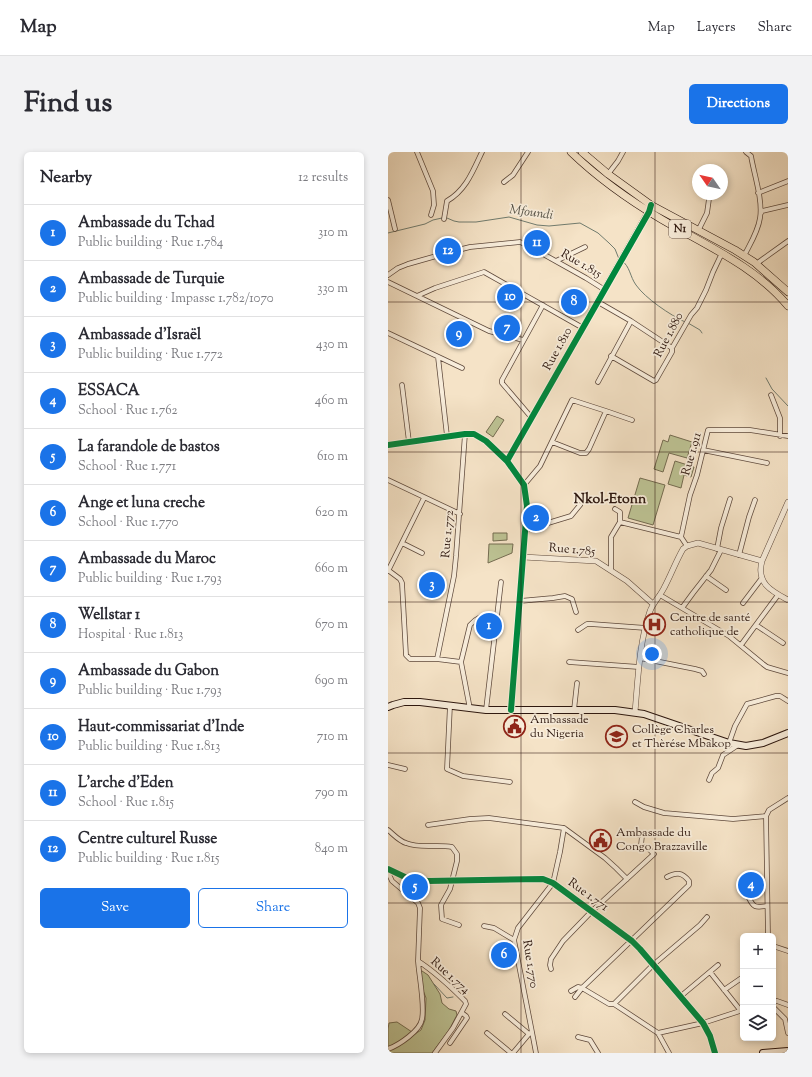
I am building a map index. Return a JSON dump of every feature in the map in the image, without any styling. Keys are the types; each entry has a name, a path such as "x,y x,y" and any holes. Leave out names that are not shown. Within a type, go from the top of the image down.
{"highway":[{"name":"N1","path":"571,152 607,183 739,263 761,280 788,306"},
{"name":"N1","path":"582,152 650,208 698,231 744,256 756,264 788,292"}],"main road":[{"path":"390,705 404,702 420,702 486,710 599,709 635,712 673,723 729,743 752,746 788,733"},
{"path":"763,1053 788,1049"}],"street":[{"path":"417,152 432,191 434,205 431,215"},
{"path":"444,219 447,202 456,196 470,178 482,152"},
{"path":"504,182 513,175 528,152"},
{"path":"608,174 613,169 622,152"},
{"path":"746,152 751,156 758,193 760,218"},
{"path":"751,156 754,152"},
{"path":"758,193 788,181"},
{"path":"388,200 395,229"},
{"path":"698,231 707,213 709,200"},
{"path":"744,256 757,229 762,211 788,205"},
{"name":"Rue 1.810","path":"507,461 650,208"},
{"path":"756,264 788,241"},
{"name":"Rue 1.815","path":"388,275 398,268 408,264 454,251 470,247 520,242 605,290"},
{"path":"556,261 585,247"},
{"name":"Rue 1.880","path":"611,356 655,381 672,352 672,348 706,290 722,253"},
{"path":"418,296 435,288 484,272 583,328"},
{"path":"388,282 489,331 523,340"},
{"path":"598,302 631,321 672,348"},
{"path":"531,418 502,383 502,380 543,305"},
{"path":"598,382 631,321"},
{"path":"388,333 462,368"},
{"path":"438,357 447,436"},
{"path":"402,385 409,442"},
{"path":"771,395 780,418 780,436"},
{"path":"524,485 540,466 572,400 632,420"},
{"path":"552,442 580,453 586,453 606,411"},
{"name":"Rue 1.911","path":"681,537 690,495 697,475 708,430 750,430 780,436 788,436"},
{"name":"Rue 1.772","path":"437,659 454,576 465,434"},
{"path":"388,445 447,436 474,434 486,441 507,461 524,485 527,506 512,710"},
{"path":"703,450 767,463"},
{"path":"388,480 460,514"},
{"path":"424,498 388,570 400,579 402,583 406,655 410,659 437,659 462,662"},
{"path":"682,608 711,570 719,550 721,528 730,499"},
{"path":"739,555 755,500"},
{"path":"788,502 762,561 761,571 762,578 767,586 778,595 788,600"},
{"path":"525,530 571,516 580,505"},
{"path":"611,570 611,537 620,522 620,512 615,509"},
{"path":"620,522 681,537 687,546"},
{"path":"402,543 422,553"},
{"path":"635,712 640,658 646,628 653,604 660,595 680,554 687,546 698,544 762,561"},
{"name":"Rue 1.785","path":"523,557 596,561 637,589 653,604"},
{"path":"706,576 726,590"},
{"path":"743,603 762,578"},
{"path":"486,710 501,582"},
{"path":"660,595 714,626 741,645 767,667 788,673"},
{"path":"741,645 778,595"},
{"path":"520,601 565,596 572,599 576,612"},
{"path":"470,709 462,662 470,625 486,616 497,616"},
{"path":"578,630 587,624 646,628"},
{"path":"756,625 783,643"},
{"path":"640,658 695,669 702,671 704,674"},
{"path":"569,662 639,667"},
{"path":"574,710 577,683"},
{"path":"729,743 735,726 747,704 776,696 780,696 788,701"},
{"path":"450,705 447,769 463,776 510,782"},
{"path":"709,780 712,773 718,768 723,755 738,745"},
{"path":"388,765 405,769"},
{"path":"768,933 766,816 769,810 788,798"},
{"path":"635,802 644,807 664,813 733,819 766,816"},
{"path":"428,825 470,818 489,818 564,828 605,858 627,879"},
{"path":"553,883 564,828"},
{"path":"388,830 405,843 421,847 452,847 457,854 457,861 452,881 441,905 442,919 459,925"},
{"path":"551,969 550,962 558,947 592,910 654,854 649,849 641,845 642,836 633,832"},
{"name":"Rue 1.771","path":"388,869 407,878 428,882 543,879 553,883 592,910 632,941 703,1023 710,1036 715,1053"},
{"name":"Rue 1.774","path":"388,872 392,881 416,901 420,908 418,961 432,971 465,1001 466,1004 462,1013 436,1053"},
{"path":"575,997 582,988 689,886 689,881 681,873 674,873 667,877"},
{"name":"Rue 1.770","path":"536,1053 530,1033 514,940 518,928 553,883"},
{"path":"750,898 752,905 755,907 767,906"},
{"path":"614,1004 707,917"},
{"path":"484,926 494,928 514,940"},
{"path":"776,947 788,951"},
{"path":"388,1049 399,1044 405,1039 417,1028 422,1020 418,961"},
{"path":"681,996 718,965"},
{"path":"710,972 740,1008"},
{"path":"724,990 740,979"},
{"path":"571,991 578,987 582,988 609,1004 614,1004 658,1033 669,1053"},
{"path":"776,1000 788,1005"},
{"path":"776,1010 785,1019 788,1033"},
{"path":"658,1033 703,1023 740,1011"},
{"path":"450,1043 467,1018 462,1013"},
{"path":"487,1033 512,1053 530,1033 505,1014"},
{"path":"578,1037 590,1040 598,1053"}],"green space":[{"path":"497,416 504,420 493,437 486,432"},
{"path":"670,435 692,442 687,458 669,453 663,472 654,469 663,440 668,442"},
{"path":"675,461 694,467 691,477 684,475 681,488 668,484"},
{"path":"640,478 665,485 653,525 628,518"},
{"path":"493,533 507,533 507,540 493,541"},
{"path":"489,544 513,544 512,553 488,563"},
{"path":"422,971 428,975 440,994 442,1003 449,1009 456,1011 457,1015 449,1030 432,1053 388,1053 389,1023 397,1022 415,1034 421,1030 425,1020 426,998 421,985 419,972"}],"waterway":[{"name":"Mfoundi","path":"447,218 459,222 476,222 509,217 537,225 549,226 580,223 598,233 609,243 615,249 619,259"},
{"name":"Mfoundi","path":"388,233 425,224 442,218"},
{"name":"Mfoundi","path":"622,261 627,266 636,285 645,295 665,311 685,322"},
{"name":"Mfoundi","path":"688,323 700,330 702,333"},
{"name":"Mfoundi","path":"766,378 772,389 788,406"},
{"path":"434,984 447,998 453,997"}],"cycle path":[{"path":"507,461 649,212 651,205"},
{"path":"388,445 474,434 486,441 507,461 524,485 527,506 511,710"},
{"path":"388,869 407,878 428,881 543,879 553,883 632,941 640,949 703,1023 710,1036 715,1053"}],"place":[{"name":"L'arche d'Eden","path":"537,243"},
{"name":"Centre culturel Russe","path":"448,251"},
{"name":"Haut-commissariat d'Inde","path":"510,297"},
{"name":"Wellstar 1","path":"574,302"},
{"name":"Ambassade du Maroc","path":"507,328"},
{"name":"Ambassade du Gabon","path":"459,334"},
{"name":"Ambassade de Turquie","path":"536,518"},
{"name":"Ambassade d'Israël","path":"432,585"},
{"name":"Centre de santé catholique de","path":"655,625"},
{"name":"Ambassade du Tchad","path":"489,626"},
{"name":"Ambassade du Nigeria","path":"515,727"},
{"name":"Collège Charles et Thèrése Mbakop","path":"617,737"},
{"name":"Ambassade du Congo Brazzaville","path":"600,840"},
{"name":"ESSACA","path":"751,885"},
{"name":"La farandole de bastos","path":"415,887"},
{"name":"Ange et luna creche","path":"504,955"}],"district":[{"name":"Nkol-Etonn","path":"610,500"}]}
